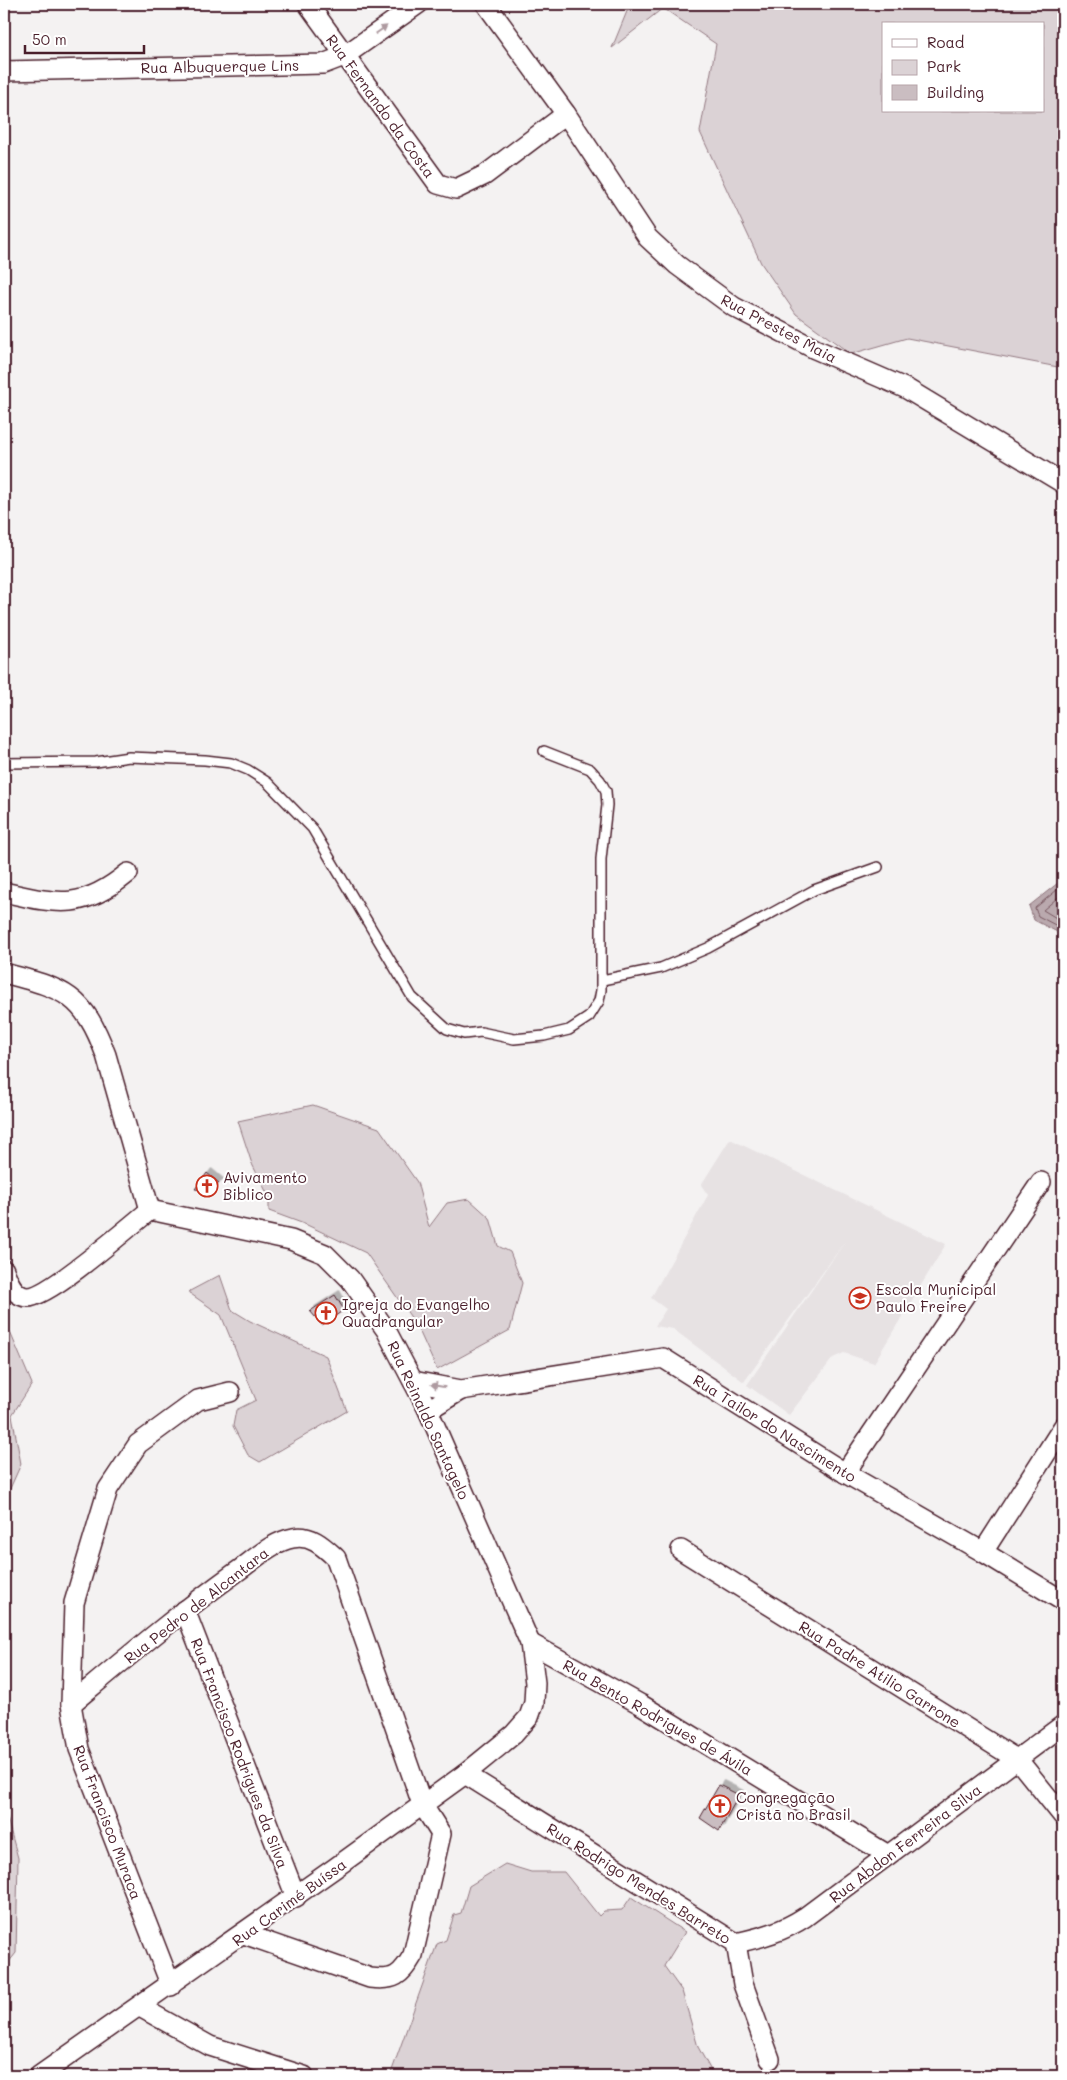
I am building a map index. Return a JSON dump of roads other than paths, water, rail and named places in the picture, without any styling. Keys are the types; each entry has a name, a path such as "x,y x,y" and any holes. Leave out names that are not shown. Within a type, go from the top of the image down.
{"street":[{"name":"Rua Fernando da Costa","path":"308,4 438,184 456,189 478,178 566,114"},
{"name":"Rua Albuquerque Lins","path":"4,71 323,64 344,56 418,4"},
{"name":"Rua Prestes Maia","path":"486,4 566,114 648,238 703,286 734,307 815,350 907,389 1063,483"},
{"path":"4,892 65,903 83,900 99,893 128,873"},
{"path":"4,973 52,986 70,996 84,1011 97,1030 106,1054 150,1210 59,1281 35,1296 26,1298 20,1295 9,1282 4,1270"},
{"path":"845,1473 1041,1182"},
{"name":"Rua Reinaldo Santagelo","path":"150,1210 290,1240 325,1254 350,1279 386,1330 428,1410 530,1643 534,1704 529,1717"},
{"name":"Rua Tailor do Nascimento","path":"413,1381 460,1390 663,1358 845,1473 983,1552 1063,1602"},
{"name":"Rua Tailor do Nascimento","path":"428,1410 460,1390"},
{"name":"Rua Francisco Muraca","path":"171,1986 78,1749 71,1704 74,1603 108,1489 138,1444 198,1400 230,1392"},
{"path":"983,1552 1063,1427"},
{"name":"Rua Pedro de Alcantara","path":"71,1704 185,1610 273,1546 294,1538 311,1539 323,1546 336,1558 422,1804 441,1834 412,1955 406,1966 397,1976 385,1980 370,1978 244,1934"},
{"name":"Rua Padre Atilio Garrone","path":"681,1550 1018,1760 1063,1816"},
{"name":"Rua Francisco Rodrigues da Silva","path":"185,1610 296,1897"},
{"name":"Rua Bento Rodrigues de Ávila","path":"530,1643 640,1704 888,1855"},
{"name":"Rua Carimé Buíssa","path":"40,2076 171,1986 465,1774 514,1734 529,1717"},
{"name":"Rua Abdon Ferreira Silva","path":"736,1942 771,1936 785,1930 1018,1760 1063,1724"},
{"name":"Rua Rodrigo Mendes Barreto","path":"465,1774 736,1942 743,1984 770,2059"},
{"path":"140,2007 210,2046 304,2076"}],"lane":[{"path":"4,763 96,762 129,757 146,757 231,763 248,770 267,782 312,828 412,997 447,1029 464,1034 482,1032 514,1039 544,1036 569,1030 589,1016 596,1008 602,980 601,858 607,805 606,791 600,780 590,770 544,751"},
{"path":"602,980 661,968 708,948 814,890 878,867"}],"water":[{"path":"1063,879 1063,935 1034,920 1029,906"}],"place":[{"name":"Avivamento Biblico","path":"207,1186"},
{"name":"Escola Municipal Paulo Freire","path":"860,1298"},
{"name":"Igreja do Evangelho Quadrangular","path":"326,1313"},
{"name":"Congregação Cristã no Brasil","path":"720,1806"}]}
